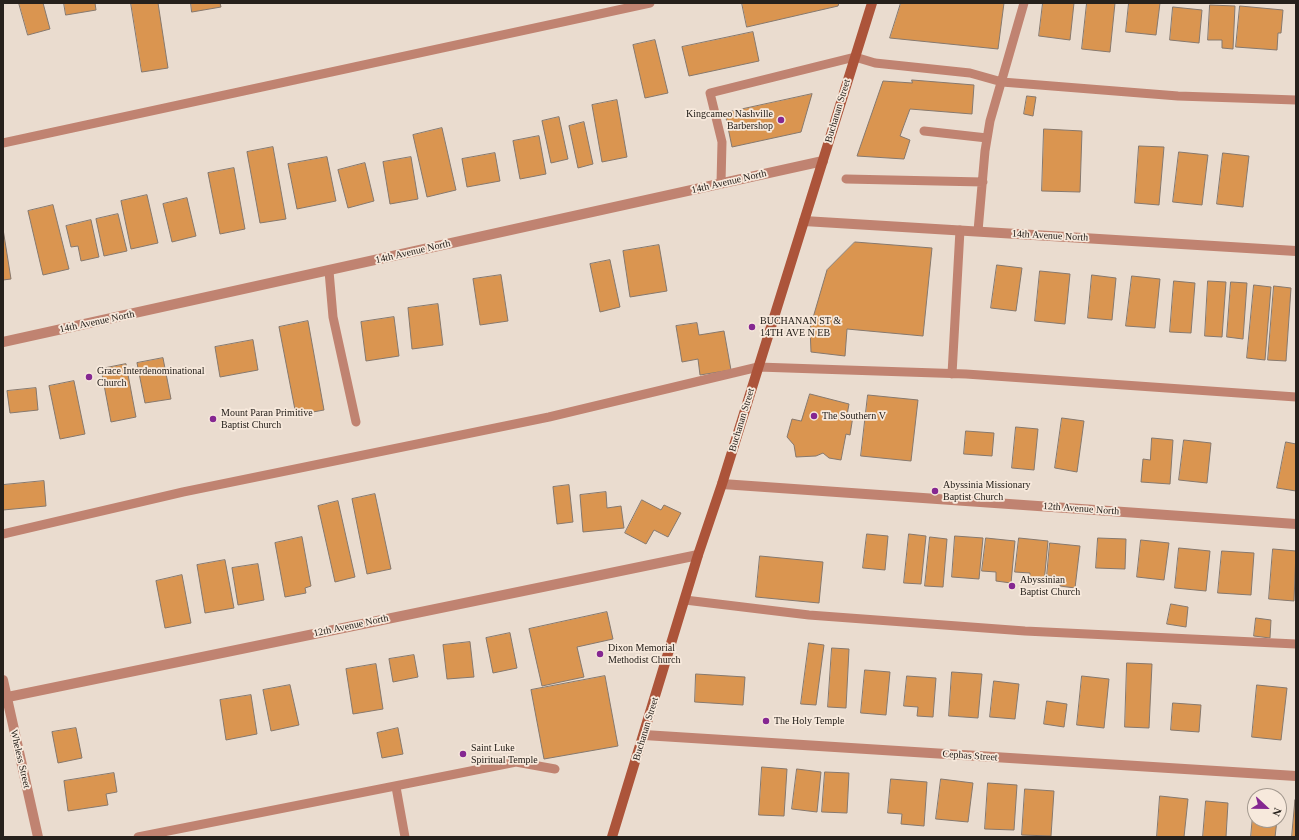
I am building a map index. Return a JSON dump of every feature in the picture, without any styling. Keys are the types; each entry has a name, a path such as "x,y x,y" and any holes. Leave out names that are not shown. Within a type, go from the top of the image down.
{"street":[{"name":"Buchanan Street","path":"612,837 698,555 722,484 872,3"},
{"name":"14th Avenue North","path":"3,342 823,161"},
{"name":"14th Avenue North","path":"804,220 1296,251"},
{"name":"12th Avenue North","path":"722,484 1296,524"},
{"name":"12th Avenue North","path":"5,697 698,555"},
{"name":"Wheless Street","path":"3,680 5,697 38,837"},
{"name":"Cephas Street","path":"644,735 1296,776"}],"lane":[{"path":"3,144 650,3"},
{"path":"978,231 990,121 1024,3"},
{"path":"721,183 722,142 710,93 855,57 875,63 970,73 1002,82 1178,96 1296,100"},
{"path":"924,131 987,138"},
{"path":"846,179 983,182"},
{"path":"952,374 960,230"},
{"path":"329,271 334,317 356,422"},
{"path":"3,534 183,492 549,417 758,367 952,374 1296,397"},
{"path":"685,600 809,615 1025,631 1296,644"},
{"path":"138,837 516,762 555,770"},
{"path":"396,787 405,837"}],"building":[{"path":"19,3 43,3 50,29 28,35"},
{"path":"64,3 95,3 96,10 66,15"},
{"path":"131,3 158,3 168,68 142,72"},
{"path":"191,3 220,3 221,7 192,12"},
{"path":"742,3 839,3 838,6 747,27"},
{"path":"901,3 1004,3 998,49 890,38"},
{"path":"1043,3 1074,3 1070,40 1039,36"},
{"path":"1087,3 1115,3 1110,52 1082,49"},
{"path":"1129,3 1160,3 1156,35 1126,32"},
{"path":"1210,5 1235,6 1233,49 1222,48 1222,40 1208,40"},
{"path":"1240,6 1283,10 1281,33 1278,33 1277,50 1236,47"},
{"path":"1173,7 1202,10 1199,43 1170,40"},
{"path":"753,32 759,61 689,76 682,47"},
{"path":"655,40 668,93 645,98 633,45"},
{"path":"912,80 974,85 972,114 910,109 900,136 910,140 904,159 857,156 883,81 912,83"},
{"path":"812,94 801,132 732,147 725,113"},
{"path":"1027,96 1036,97 1033,116 1024,114"},
{"path":"617,100 627,157 602,162 592,105"},
{"path":"559,117 568,159 551,163 542,121"},
{"path":"584,122 593,164 578,168 569,126"},
{"path":"442,128 456,190 427,197 413,135"},
{"path":"1044,129 1082,131 1080,192 1042,191"},
{"path":"539,136 546,174 520,179 513,141"},
{"path":"1139,146 1164,147 1159,205 1135,203"},
{"path":"273,147 286,219 260,223 247,152"},
{"path":"1179,152 1208,155 1202,205 1173,202"},
{"path":"495,153 500,181 467,187 462,159"},
{"path":"1223,153 1249,156 1243,207 1217,204"},
{"path":"327,157 336,201 297,209 288,164"},
{"path":"411,157 418,199 390,204 383,162"},
{"path":"365,163 374,201 348,208 338,170"},
{"path":"234,168 245,229 220,234 208,173"},
{"path":"147,195 158,243 131,249 121,201"},
{"path":"187,198 196,236 172,242 163,204"},
{"path":"53,205 69,269 43,275 28,211"},
{"path":"118,214 127,251 104,256 96,219"},
{"path":"91,220 99,257 81,261 78,246 71,247 66,226"},
{"path":"3,229 11,279 3,280"},
{"path":"855,242 932,248 923,336 847,329 845,356 811,352 810,328 827,270"},
{"path":"659,245 667,291 630,297 623,251"},
{"path":"610,260 620,307 600,312 590,264"},
{"path":"997,265 1022,268 1016,311 991,308"},
{"path":"1040,271 1070,274 1065,324 1035,321"},
{"path":"501,275 508,321 480,325 473,279"},
{"path":"1092,275 1116,278 1112,320 1088,318"},
{"path":"1132,276 1160,279 1155,328 1126,326"},
{"path":"1174,281 1195,283 1191,333 1170,332"},
{"path":"1208,281 1226,282 1222,337 1205,336"},
{"path":"1231,282 1247,283 1243,339 1227,337"},
{"path":"1254,285 1271,287 1265,360 1247,358"},
{"path":"1274,286 1291,288 1286,361 1268,360"},
{"path":"438,304 443,345 412,349 408,308"},
{"path":"394,317 399,356 366,361 361,322"},
{"path":"308,321 324,410 296,415 279,327"},
{"path":"697,323 699,335 724,331 731,370 700,375 698,359 682,362 676,326"},
{"path":"253,340 258,370 220,377 215,347"},
{"path":"163,358 171,399 145,403 137,363"},
{"path":"126,364 136,417 111,422 101,369"},
{"path":"74,381 85,434 60,439 49,386"},
{"path":"36,388 38,410 10,413 7,391"},
{"path":"810,394 849,404 847,415 853,416 850,435 846,434 841,460 829,458 823,453 816,456 796,457 794,445 787,437 792,419 801,421"},
{"path":"868,395 918,400 911,461 861,456"},
{"path":"1062,418 1084,421 1077,472 1055,468"},
{"path":"1016,427 1038,429 1034,470 1012,468"},
{"path":"966,431 994,433 992,456 964,454"},
{"path":"1152,438 1173,440 1170,484 1141,482 1143,459 1150,460"},
{"path":"1184,440 1211,443 1207,483 1179,480"},
{"path":"1286,442 1296,444 1296,491 1277,488"},
{"path":"44,481 46,506 3,510 3,485"},
{"path":"569,485 573,522 557,524 553,487"},
{"path":"606,492 607,508 621,506 624,528 583,532 580,495"},
{"path":"375,494 391,569 367,574 352,499"},
{"path":"642,500 661,510 664,505 681,513 668,537 654,530 646,544 625,533"},
{"path":"338,501 355,577 335,582 318,506"},
{"path":"867,534 888,536 885,570 863,568"},
{"path":"909,534 926,536 921,584 904,583"},
{"path":"955,536 983,538 979,579 952,577"},
{"path":"302,537 311,586 305,588 306,593 285,597 275,543"},
{"path":"930,537 947,539 943,587 925,586"},
{"path":"986,538 1015,541 1011,583 996,581 996,572 982,571"},
{"path":"1019,538 1048,541 1044,583 1029,582 1030,573 1015,572"},
{"path":"1098,538 1126,539 1125,569 1096,568"},
{"path":"1141,540 1169,543 1164,580 1137,577"},
{"path":"1050,543 1080,546 1075,588 1060,586 1061,577 1047,576"},
{"path":"1179,548 1210,551 1206,591 1175,588"},
{"path":"1273,549 1296,551 1294,601 1269,599"},
{"path":"1222,551 1254,553 1251,595 1218,593"},
{"path":"760,556 823,562 819,603 756,597"},
{"path":"225,560 234,608 205,613 197,565"},
{"path":"258,564 264,600 238,605 232,568"},
{"path":"182,575 191,623 165,628 156,581"},
{"path":"1171,604 1188,607 1186,627 1167,624"},
{"path":"607,612 613,639 577,647 584,677 542,686 529,629"},
{"path":"1256,618 1271,620 1270,638 1254,636"},
{"path":"510,633 517,668 493,673 486,638"},
{"path":"470,642 474,677 447,679 443,645"},
{"path":"809,643 824,645 816,705 801,704"},
{"path":"832,648 849,649 846,708 828,707"},
{"path":"414,655 418,677 393,682 389,659"},
{"path":"1127,663 1152,664 1149,728 1125,727"},
{"path":"376,664 383,709 353,714 346,669"},
{"path":"865,670 890,672 886,715 861,713"},
{"path":"952,672 982,674 978,718 949,716"},
{"path":"696,674 745,677 743,705 695,702"},
{"path":"605,676 618,746 544,759 531,690"},
{"path":"907,676 936,678 933,717 917,716 918,707 904,706"},
{"path":"1082,676 1109,679 1104,728 1077,725"},
{"path":"994,681 1019,684 1015,719 990,717"},
{"path":"290,685 299,725 271,731 263,690"},
{"path":"1257,685 1287,688 1281,740 1252,737"},
{"path":"251,695 257,734 226,740 220,700"},
{"path":"1047,701 1067,704 1064,727 1044,724"},
{"path":"1173,703 1201,705 1199,732 1171,730"},
{"path":"76,728 82,758 58,763 52,732"},
{"path":"398,728 403,754 382,758 377,733"},
{"path":"762,767 787,769 784,816 759,815"},
{"path":"797,769 821,772 817,812 792,809"},
{"path":"825,772 849,773 847,813 822,812"},
{"path":"114,773 117,792 106,794 108,805 68,811 64,781"},
{"path":"891,779 927,782 924,826 901,824 902,814 888,813"},
{"path":"941,779 973,783 968,822 936,819"},
{"path":"988,783 1017,785 1014,830 985,829"},
{"path":"1025,789 1054,791 1051,836 1022,835"},
{"path":"1160,796 1188,799 1184,837 1157,837"},
{"path":"1295,800 1296,837 1292,837"},
{"path":"1206,801 1228,803 1226,837 1203,837"},
{"path":"1252,828 1276,828 1275,837 1251,837"}],"place":[{"name":"Kingcameo Nashville Barbershop","path":"781,120"},
{"name":"BUCHANAN ST & 14TH AVE N EB","path":"752,327"},
{"name":"Grace Interdenominational Church","path":"89,377"},
{"name":"The Southern V","path":"814,416"},
{"name":"Mount Paran Primitive Baptist Church","path":"213,419"},
{"name":"Abyssinia Missionary Baptist Church","path":"935,491"},
{"name":"Abyssinian Baptist Church","path":"1012,586"},
{"name":"Dixon Memorial Methodist Church","path":"600,654"},
{"name":"The Holy Temple","path":"766,721"},
{"name":"Saint Luke Spiritual Temple","path":"463,754"}]}
